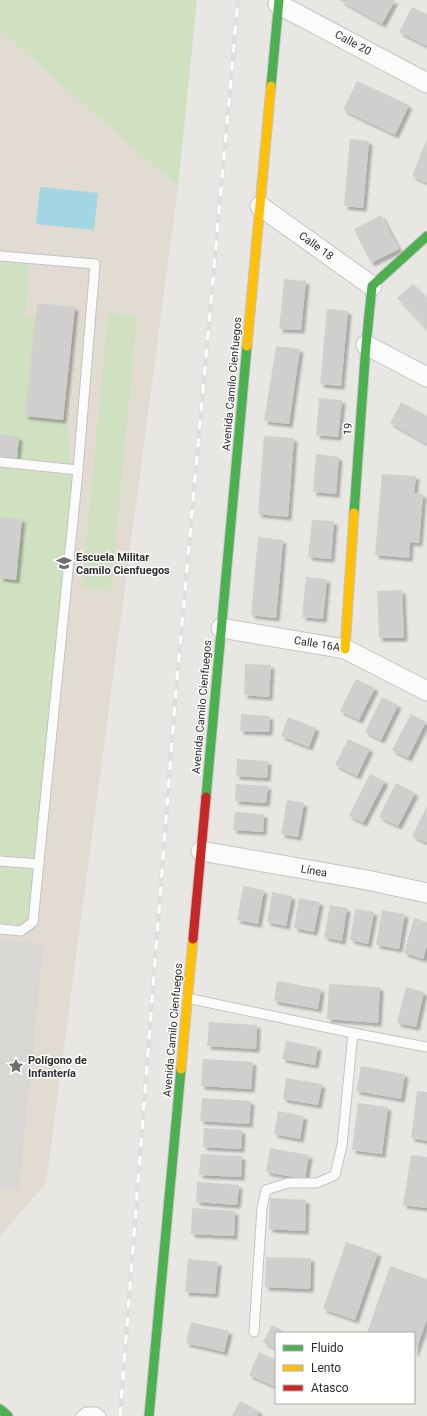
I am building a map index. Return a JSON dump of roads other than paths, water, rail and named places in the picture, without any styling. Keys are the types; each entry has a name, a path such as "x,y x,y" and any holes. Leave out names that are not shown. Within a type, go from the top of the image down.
{"street":[{"name":"Calle 20","path":"278,2 427,83"},
{"name":"Avenida Camilo Cienfuegos","path":"150,1413 278,2"},
{"name":"Calle 18","path":"260,206 372,286"},
{"path":"372,286 427,236"},
{"name":"19","path":"345,649 366,345 372,286"},
{"path":"366,345 427,377"},
{"name":"Calle 16A","path":"221,628 345,649 427,691"},
{"name":"Línea","path":"201,851 367,880 427,893"},
{"path":"0,1409 8,1416"}],"lane":[{"path":"0,256 95,264 78,470 34,922 21,931 0,929"},
{"path":"0,462 78,470"},
{"path":"0,861 39,864"},
{"path":"187,998 353,1033 427,1046"},
{"path":"254,1332 262,1208 266,1190 288,1183 317,1183 335,1175 342,1145 353,1033"},
{"path":"81,1416 86,1412 96,1412 101,1416"}],"water":[{"path":"40,187 98,193 94,230 36,224"}],"railway":[{"path":"120,1416 175,702 238,0"}],"place":[{"name":"Escuela Militar Camilo Cienfuegos","path":"64,563"},
{"name":"Polígono de Infantería","path":"16,1066"}]}
